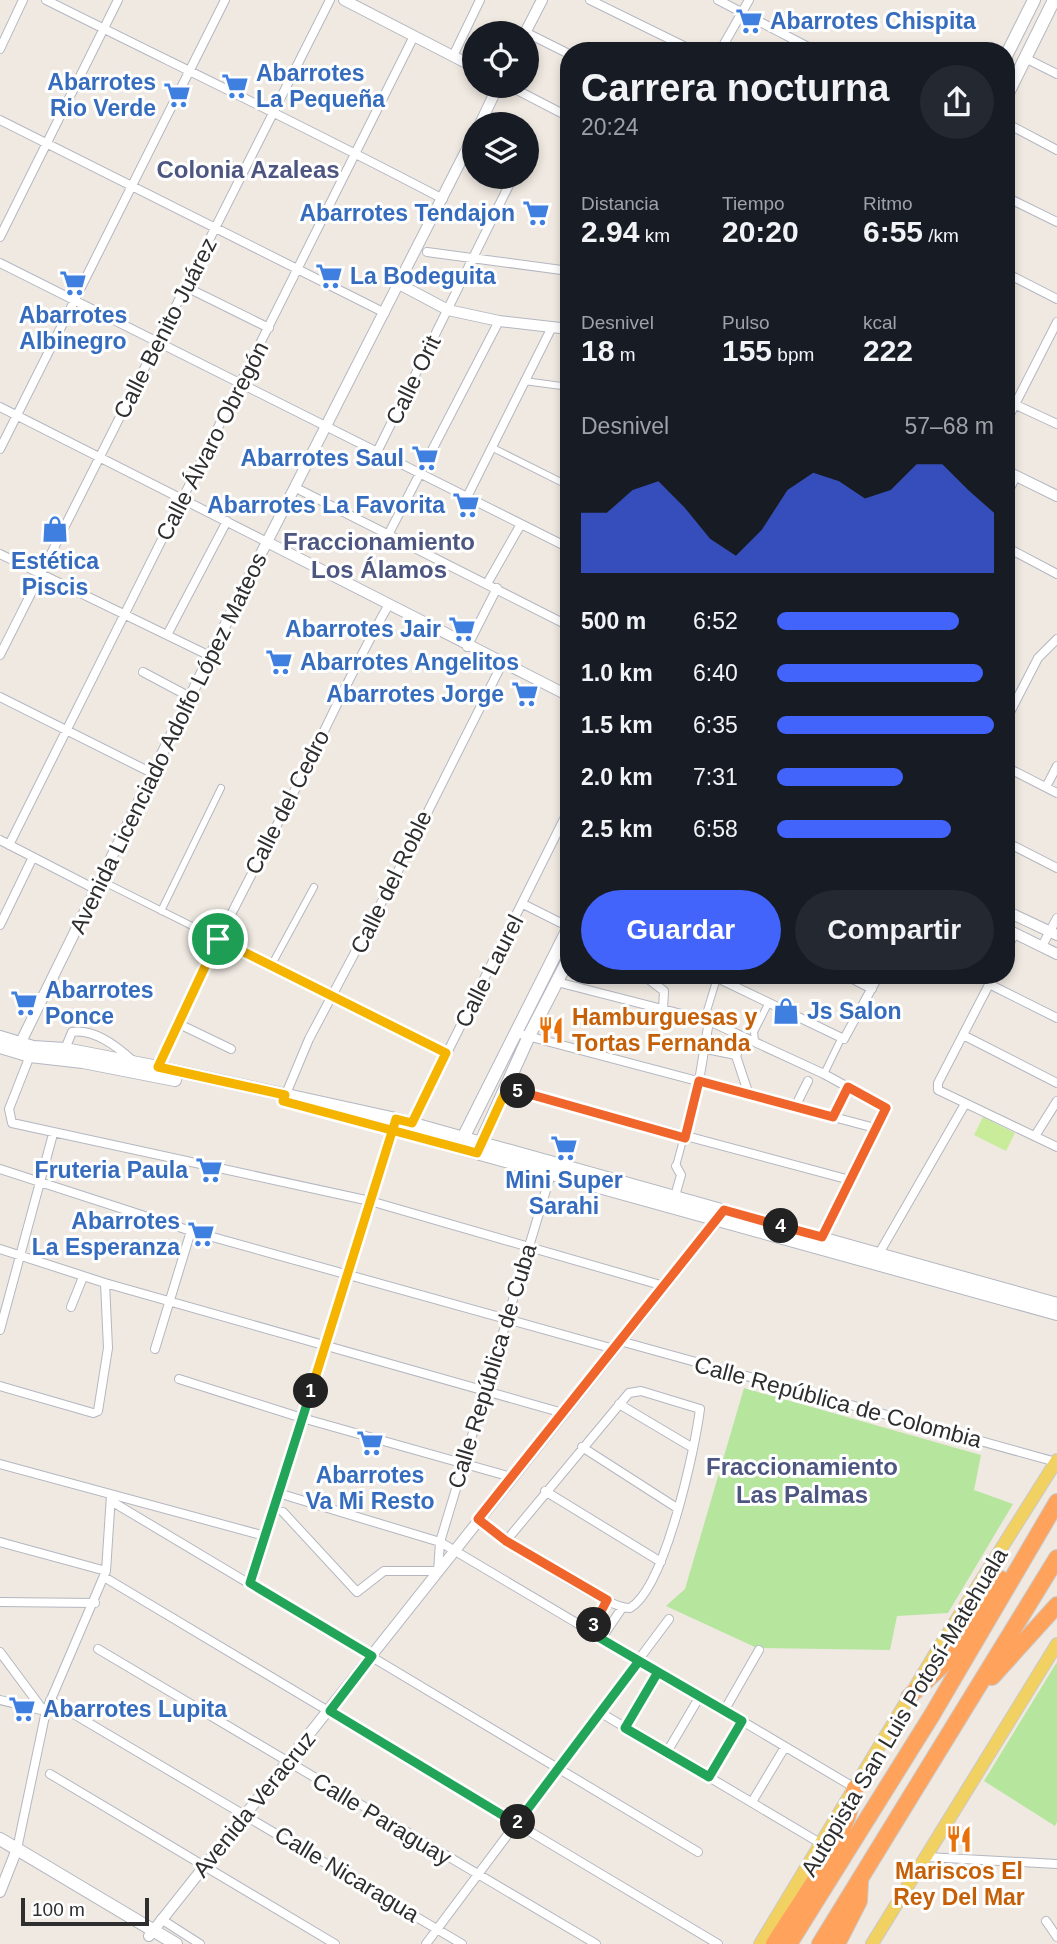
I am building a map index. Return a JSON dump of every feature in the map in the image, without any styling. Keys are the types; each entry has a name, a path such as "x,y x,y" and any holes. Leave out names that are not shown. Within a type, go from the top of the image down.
{"highway":[{"path":"909,1697 942,1666 1029,1537 1053,1509"},
{"name":"Autopista San Luis Potosí-Matehuala","path":"789,1944 932,1715 1053,1509"},
{"path":"820,1944 1057,1558"},
{"path":"963,1710 1057,1605"},
{"path":"774,1944 835,1845 850,1812 855,1788"},
{"path":"810,1944 834,1907 858,1880"},
{"path":"837,1944 859,1901 858,1880"}],"main road":[{"path":"1013,42 1034,0"},
{"path":"1015,78 1055,1"},
{"path":"461,1142 560,945"},
{"path":"479,1147 529,1036 560,976"},
{"path":"0,1037 18,1048"},
{"path":"0,1047 156,1071 395,1124 876,1258 1057,1314"},
{"path":"31,1052 65,1049 135,1063 156,1071"},
{"path":"553,1168 675,1196 722,1214"},
{"path":"876,1258 1057,1304"},
{"path":"760,1944 1056,1461"},
{"path":"872,1944 1057,1644"},
{"path":"0,1839 16,1852 155,1928 176,1944"},
{"path":"0,1847 16,1852"},
{"path":"155,1928 160,1944"}],"street":[{"path":"0,49 23,0"},
{"path":"46,0 191,69 272,115 358,154 443,199"},
{"path":"0,237 118,0"},
{"path":"0,449 225,0"},
{"name":"Calle Benito Juárez","path":"0,655 330,0"},
{"path":"344,0 462,61"},
{"path":"453,56 479,0"},
{"path":"531,21 542,0"},
{"path":"590,0 676,42"},
{"path":"718,0 799,42"},
{"path":"724,42 740,11 749,0"},
{"name":"Calle Álvaro Obregón","path":"9,845 300,270 414,36"},
{"path":"539,40 560,50"},
{"path":"1024,58 1057,74"},
{"path":"532,98 560,112"},
{"path":"0,120 385,313"},
{"path":"1015,128 1057,150"},
{"name":"Avenida Licenciado Adolfo López Mateos","path":"18,1048 267,542 462,162"},
{"name":"Calle Orit","path":"378,450 507,189"},
{"path":"1015,201 1057,222"},
{"path":"427,252 560,270"},
{"path":"0,263 378,450 560,544"},
{"path":"1015,278 1057,299"},
{"path":"399,284 448,310 499,321 560,328"},
{"path":"186,287 269,328"},
{"path":"388,535 499,321"},
{"path":"1057,322 1016,405 1057,424"},
{"path":"467,497 552,327"},
{"path":"524,381 560,386"},
{"path":"0,407 183,497 467,647 560,692"},
{"path":"491,447 560,482"},
{"path":"1015,475 1057,496"},
{"path":"296,488 488,582 560,621"},
{"path":"166,635 227,521"},
{"path":"488,582 520,524"},
{"path":"1015,552 1057,573"},
{"path":"0,554 210,656"},
{"path":"467,647 497,588"},
{"name":"Calle del Cedro","path":"156,1071 218,939 301,778 349,677 388,606"},
{"path":"1016,699 1048,646 1057,639"},
{"path":"1048,646 1057,650"},
{"name":"Calle del Roble","path":"284,1098 309,1039 334,997 502,664"},
{"path":"142,672 190,696"},
{"path":"0,697 152,772"},
{"path":"1046,787 1057,765"},
{"path":"1015,772 1057,793"},
{"path":"161,911 221,789"},
{"name":"Calle Laurel","path":"410,1128 560,828"},
{"path":"0,840 33,857 161,911 446,1053"},
{"path":"1015,847 1057,868"},
{"path":"0,925 33,857"},
{"path":"271,966 314,887"},
{"path":"523,904 560,922"},
{"path":"1015,915 1053,934"},
{"path":"1042,946 1053,934 1057,918"},
{"path":"1015,933 1057,954"},
{"path":"565,984 709,1021 821,1072 886,1108 820,1242"},
{"path":"656,984 664,990 663,1010"},
{"path":"675,1196 681,1175 676,1166 706,1051 709,1021 706,1014 713,984"},
{"path":"730,984 842,1039"},
{"path":"862,984 872,989"},
{"path":"795,1107 808,1081 821,1072 874,984"},
{"path":"1057,1017 989,984 938,1083 938,1090 1057,1147"},
{"path":"755,1041 754,1032 768,1004"},
{"path":"177,1023 231,1049"},
{"path":"65,1049 72,1032 82,1030 120,1049 135,1063"},
{"path":"516,1033 875,1128"},
{"path":"964,1035 1057,1083"},
{"path":"743,1038 736,1056 749,1095"},
{"path":"706,1051 736,1056"},
{"path":"31,1052 9,1109 12,1123 52,1134 370,1201 664,1286"},
{"path":"833,1117 848,1087"},
{"path":"507,1088 685,1138 850,1180"},
{"path":"1035,1136 1057,1101"},
{"path":"876,1258 965,1104"},
{"path":"0,1106 9,1109"},
{"path":"250,1583 395,1124"},
{"path":"0,1330 52,1134"},
{"name":"Calle República de Cuba","path":"438,1571 440,1542 462,1464 553,1168"},
{"name":"Calle República de Colombia","path":"0,1169 191,1231 1056,1461"},
{"name":"Avenida Veracruz","path":"155,1928 722,1214"},
{"path":"155,1349 191,1231"},
{"path":"0,1249 83,1277 563,1413"},
{"path":"71,1307 83,1277"},
{"path":"0,1386 93,1413 98,1411 108,1348 105,1283"},
{"path":"179,1379 302,1418 511,1477"},
{"path":"478,1519 506,1541 607,1600 622,1608 634,1606 661,1562 693,1448 700,1409 641,1391 629,1393 506,1541"},
{"path":"620,1404 693,1448"},
{"path":"582,1447 677,1508"},
{"path":"0,1464 111,1498 265,1536"},
{"path":"545,1491 661,1562"},
{"path":"278,1493 440,1542 855,1788"},
{"path":"0,1892 16,1852 45,1711 95,1603 105,1574 111,1498"},
{"path":"111,1498 698,1852"},
{"path":"283,1512 357,1592 384,1571 438,1571"},
{"path":"0,1542 105,1574 718,1944"},
{"path":"590,1632 607,1600"},
{"path":"0,1602 95,1603"},
{"path":"601,1639 622,1608"},
{"path":"426,1944 669,1619"},
{"name":"Calle Paraguay","path":"98,1649 477,1876 596,1944"},
{"path":"724,1711 758,1650"},
{"path":"0,1652 45,1711"},
{"path":"625,1728 658,1672"},
{"path":"667,1752 700,1696"},
{"path":"0,1700 45,1711"},
{"name":"Calle Nicaragua","path":"50,1700 247,1814 462,1944"},
{"path":"600,1713 820,1843"},
{"path":"709,1777 742,1721"},
{"path":"752,1802 785,1747"},
{"path":"50,1774 335,1944"},
{"path":"927,1857 1057,1864"},
{"path":"1046,1921 1057,1937"},
{"path":"155,1928 200,1944"}],"green space":[{"path":"983,1117 1015,1133 1006,1151 974,1135"},
{"path":"744,1388 981,1455 974,1490 1013,1504 948,1613 897,1616 890,1650 757,1648 666,1606 685,1589"},
{"path":"1057,1662 1057,1822 1055,1826 984,1781"}],"place":[{"name":"Abarrotes Chispita","path":"749,21"},
{"name":"Abarrotes La Pequeña","path":"235,86"},
{"name":"Abarrotes Rio Verde","path":"177,95"},
{"name":"Abarrotes Tendajon","path":"536,213"},
{"name":"La Bodeguita","path":"329,276"},
{"name":"Abarrotes Albinegro","path":"73,283"},
{"name":"Abarrotes Saul","path":"425,458"},
{"name":"Abarrotes La Favorita","path":"466,505"},
{"name":"Estética Piscis","path":"55,529"},
{"name":"Abarrotes Jair","path":"462,629"},
{"name":"Abarrotes Angelitos","path":"279,662"},
{"name":"Abarrotes Jorge","path":"525,694"},
{"name":"Abarrotes Ponce","path":"24,1003"},
{"name":"Js Salon","path":"786,1011"},
{"name":"Hamburguesas y Tortas Fernanda","path":"551,1030"},
{"name":"Mini Super Sarahi","path":"564,1148"},
{"name":"Fruteria Paula","path":"209,1170"},
{"name":"Abarrotes La Esperanza","path":"201,1234"},
{"name":"Abarrotes Va Mi Resto","path":"370,1443"},
{"name":"Abarrotes Lupita","path":"22,1709"},
{"name":"Mariscos El Rey Del Mar","path":"959,1839"}],"district":[{"name":"Colonia Azaleas","path":"248,169"},
{"name":"Fraccionamiento Los Álamos","path":"379,555"},
{"name":"Fraccionamiento Las Palmas","path":"802,1480"}],"route":[{"path":"218,939 158,1067 285,1095 283,1101 393,1128 477,1153 507,1088 685,1138 699,1081 833,1117 848,1087 886,1108 822,1237 724,1210 478,1519 506,1541 607,1600 590,1632 658,1672 625,1728 709,1777 742,1721 639,1661 517,1824 330,1711 372,1656 250,1583 326,1347 370,1201 393,1128 396,1119 412,1123 446,1053 218,939"}]}
